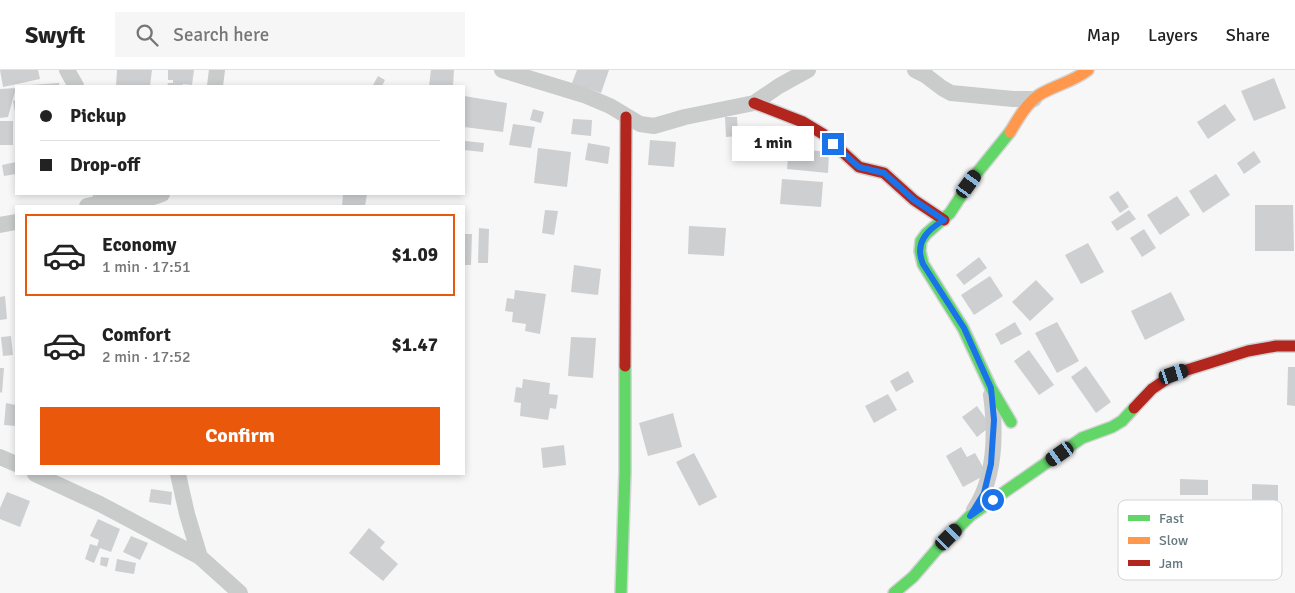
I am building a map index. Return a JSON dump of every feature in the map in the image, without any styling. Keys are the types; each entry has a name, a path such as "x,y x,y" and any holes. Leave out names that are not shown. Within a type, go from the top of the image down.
{"street":[{"path":"67,70 75,85"},
{"path":"215,85 217,70"},
{"path":"502,70 584,95 610,106 640,124 654,126 685,117 754,103 808,70"},
{"path":"915,70 951,92 1034,100"},
{"path":"1011,422 991,388 964,328 921,259 920,244 923,237 930,230 944,220 976,174 994,154 1021,114 1034,100 1047,90 1088,70"},
{"path":"754,103 810,126 823,134 859,167 884,173 914,200 944,220"},
{"path":"621,593 625,472 626,117"},
{"path":"93,205 141,200 160,195"},
{"path":"0,226 15,222"},
{"path":"894,593 913,577 938,548 970,516 1082,438 1112,427 1122,421 1152,389 1174,374 1248,351 1276,346 1295,346"},
{"path":"970,516 984,493 991,464 994,420 991,388"},
{"path":"0,457 15,464"},
{"path":"37,475 100,504 200,557 238,592"},
{"path":"178,475 187,514 200,557"}],"building":[{"path":"0,70 38,70 40,79 3,87"},
{"path":"117,70 152,70 150,85 116,85"},
{"path":"168,70 194,70 192,85 167,85 168,83 173,83 173,80 168,80"},
{"path":"431,70 454,70 453,85 429,85"},
{"path":"577,70 609,70 601,93 572,83"},
{"path":"378,76 385,80 382,85 373,85"},
{"path":"1274,78 1286,108 1254,121 1241,91"},
{"path":"59,83 59,85 31,85"},
{"path":"15,88 8,117 0,118 0,89"},
{"path":"465,96 507,103 503,132 465,127"},
{"path":"1225,104 1236,120 1208,139 1197,122"},
{"path":"533,109 544,112 541,123 530,120"},
{"path":"725,117 737,117 738,136 726,137"},
{"path":"573,119 592,120 591,136 571,134"},
{"path":"0,121 13,121 13,145 0,145"},
{"path":"513,124 535,127 531,148 509,145"},
{"path":"650,140 676,142 674,167 648,165"},
{"path":"465,141 484,143 483,152 465,150"},
{"path":"588,143 610,147 608,164 585,160"},
{"path":"538,148 571,152 567,187 534,183"},
{"path":"789,148 829,152 828,173 787,169"},
{"path":"1254,151 1261,162 1244,174 1237,163"},
{"path":"15,162 15,174 4,176 2,165"},
{"path":"1216,174 1230,195 1203,213 1189,191"},
{"path":"782,179 823,182 821,207 780,204"},
{"path":"1118,191 1129,207 1120,213 1109,197"},
{"path":"92,195 113,195 95,202"},
{"path":"343,195 367,195 365,205 342,205"},
{"path":"1177,196 1190,215 1160,235 1147,215"},
{"path":"1255,205 1293,205 1294,251 1255,251"},
{"path":"545,210 558,211 554,235 542,233"},
{"path":"1129,210 1136,219 1117,231 1111,222"},
{"path":"689,226 726,228 724,256 688,254"},
{"path":"479,228 489,229 488,263 478,263"},
{"path":"1144,229 1156,248 1142,257 1130,238"},
{"path":"465,234 472,234 471,265 465,265"},
{"path":"1088,243 1104,272 1081,284 1065,255"},
{"path":"979,257 987,268 964,285 956,275"},
{"path":"574,265 601,269 598,295 571,292"},
{"path":"990,276 1003,296 974,315 961,295"},
{"path":"1036,280 1054,299 1030,321 1012,302"},
{"path":"515,290 546,294 540,334 525,331 526,324 512,322 513,312 505,311 507,298 514,299"},
{"path":"1171,292 1185,320 1145,340 1131,311"},
{"path":"5,296 7,319 0,320 0,297"},
{"path":"1015,322 1022,334 1001,345 995,334"},
{"path":"1057,322 1079,361 1057,373 1035,333"},
{"path":"11,336 13,355 3,356 1,337"},
{"path":"571,337 596,338 593,378 568,376"},
{"path":"1029,350 1054,385 1039,395 1014,361"},
{"path":"1086,366 1111,402 1096,413 1071,377"},
{"path":"1288,367 1295,367 1295,406 1287,405"},
{"path":"0,368 4,368 2,393 0,392"},
{"path":"908,371 914,382 896,392 890,381"},
{"path":"523,379 550,383 549,394 558,395 556,409 550,408 548,420 520,416 521,403 514,402 516,387 522,388"},
{"path":"888,394 897,410 874,423 865,406"},
{"path":"6,403 15,405 15,426 4,425"},
{"path":"977,406 991,426 977,437 962,417"},
{"path":"673,413 682,447 648,456 639,423"},
{"path":"564,445 566,465 543,468 541,448"},
{"path":"961,447 967,457 975,453 987,474 963,487 946,456"},
{"path":"694,453 717,497 699,506 676,462"},
{"path":"1180,479 1208,480 1208,495 1180,495"},
{"path":"1252,484 1278,485 1278,500 1252,500"},
{"path":"151,489 172,492 171,505 149,502"},
{"path":"7,492 30,501 20,527 0,519 0,508"},
{"path":"98,519 120,529 111,552 100,548 94,563 85,559 90,544 97,546 99,540 90,536"},
{"path":"369,528 385,542 380,548 398,564 383,581 349,553"},
{"path":"131,536 148,543 140,560 123,552"},
{"path":"101,557 109,558 107,567 100,565"},
{"path":"117,559 136,563 134,574 115,571"}],"traffic: fast":[{"path":"1010,132 972,179 950,213 926,234 921,241 920,251 923,264 963,328 991,388 1011,422"},
{"path":"621,593 625,472 625,366"},
{"path":"894,593 913,577 938,548 970,516 1082,438 1112,427 1122,421 1134,408"}],"traffic: slow":[{"path":"1010,132 1030,103 1039,95 1076,78 1088,70"}],"traffic: jam":[{"path":"754,103 803,122 823,134 859,167 884,173 914,200 944,220"},
{"path":"625,366 626,117"},
{"path":"1134,408 1152,389 1174,374 1248,351 1276,346 1295,346"}],"route":[{"path":"833,144 859,167 865,170 884,173 901,190 944,220 936,224 923,237 920,244 921,259 964,328 991,388 994,420 991,464 984,493 970,516 993,500"}]}
